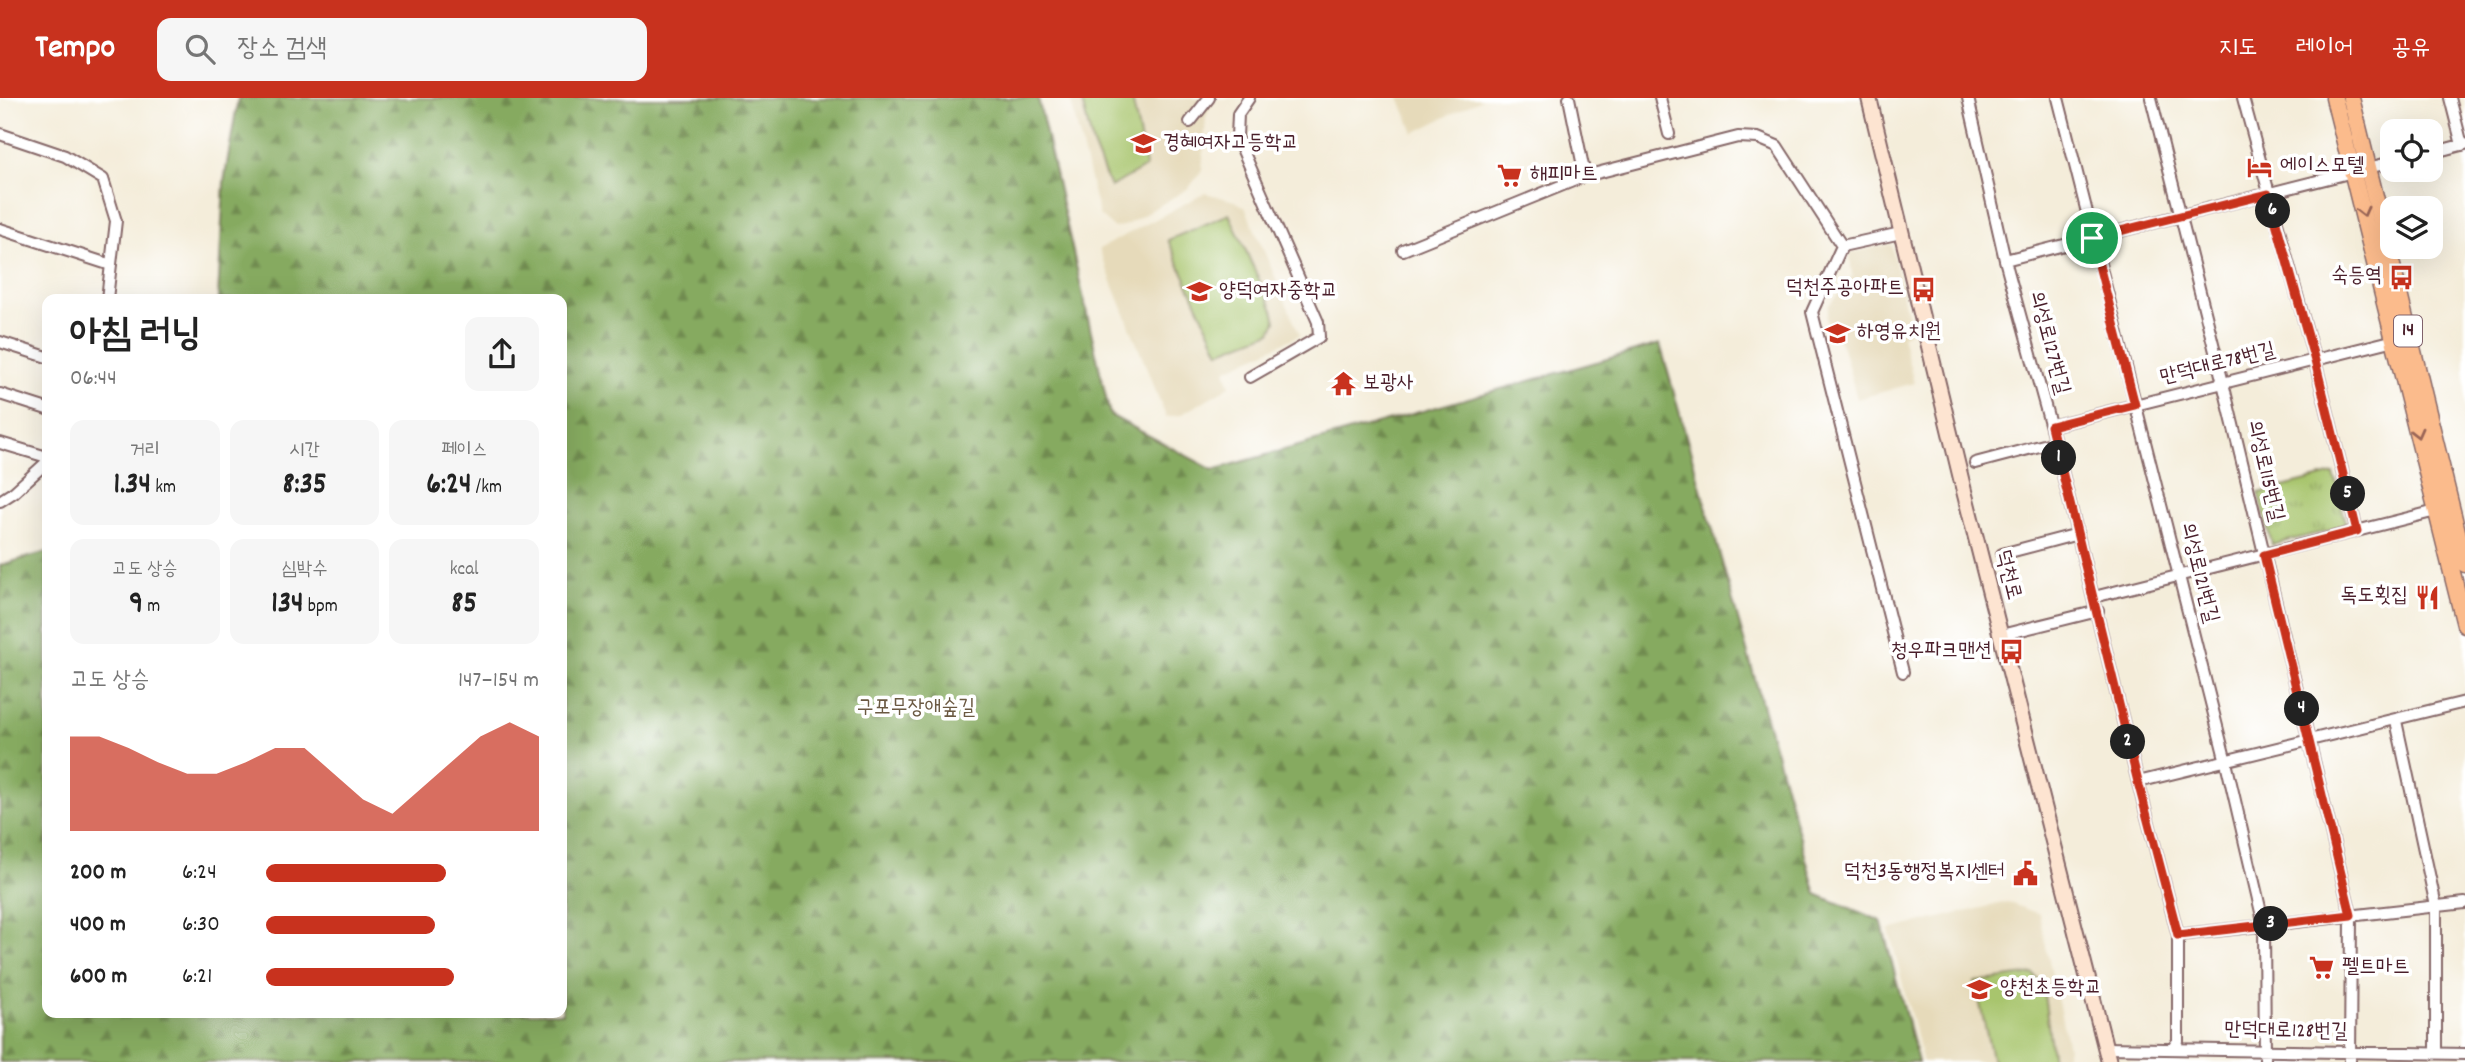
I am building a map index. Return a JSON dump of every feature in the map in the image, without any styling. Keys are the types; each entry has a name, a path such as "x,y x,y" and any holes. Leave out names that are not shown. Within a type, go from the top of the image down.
{"main road":[{"path":"2334,98 2361,170 2395,341 2451,508 2465,625"},
{"name":"14","path":"2351,98 2361,170 2465,564"},
{"name":"덕천로","path":"1874,102 1901,233 2108,1055"}],"street":[{"path":"1190,122 1209,98"},
{"path":"1249,98 1238,114 1237,137 1318,322 1319,337 1250,377"},
{"path":"1569,98 1585,176"},
{"path":"1660,98 1669,134"},
{"name":"의성로127번길","path":"1968,98 2005,260 2051,426 2178,935 2178,1041 2173,1048"},
{"name":"의성로121번길","path":"2058,98 2226,762 2264,925 2265,1056"},
{"name":"의성로115번길","path":"2151,98 2223,383 2351,915 2350,1057"},
{"path":"2243,98 2315,361 2357,531"},
{"path":"2443,150 2463,145 2450,98"},
{"path":"0,134 65,156 103,179 116,220 108,294"},
{"path":"1403,250 1585,176 1738,137 1758,138 1777,146 1842,246"},
{"path":"2005,260 2380,165"},
{"path":"0,229 111,265"},
{"path":"1842,246 1901,233"},
{"path":"1842,246 1812,312 1903,672"},
{"name":"만덕대로78번길","path":"2051,426 2395,341"},
{"path":"0,342 42,355"},
{"path":"0,394 42,407"},
{"path":"1975,463 2055,442"},
{"path":"0,443 42,458"},
{"path":"0,501 14,492 42,465"},
{"path":"2094,597 2451,508"},
{"path":"2002,554 2078,534"},
{"path":"2001,635 2098,611"},
{"path":"2138,782 2465,702"},
{"path":"2396,720 2437,906 2436,1053"},
{"path":"2178,935 2465,903"},
{"name":"만덕대로128번길","path":"2108,1055 2173,1048 2265,1056 2465,1054"}],"shaded area":[{"name":"경혜여자고등학교","path":"1070,98 1213,98 1206,117 1202,170 1189,188 1126,225 1114,228 1099,215"},
{"path":"1399,98 1483,98 1414,133"},
{"name":"양덕여자중학교","path":"1205,193 1235,201 1245,207 1300,335 1225,370 1230,386 1180,415 1166,417 1099,249"},
{"path":"1891,244 1911,330 1902,336 1914,383 1857,399 1843,347 1826,319 1829,305 1852,276 1850,253"},
{"name":"양천초등학교","path":"2007,902 2039,914 2068,1048 2063,1062 1923,1062 1889,930"}],"green space":[{"name":"구포무장애숲길","path":"238,98 1038,98 1110,415 1213,470 1660,344 1816,894 1881,921 1918,1062 0,1062 0,565 42,553 42,1018 567,1018 567,294 218,294 224,182"},
{"path":"1081,98 1132,98 1146,167 1110,187 1093,145"},
{"path":"1229,214 1276,321 1271,332 1219,352 1168,240"},
{"path":"2334,474 2347,526 2272,545 2259,493"},
{"path":"2033,974 2043,986 2053,1062 1993,1062 1975,982"}],"place":[{"name":"경혜여자고등학교","path":"1143,144"},
{"name":"에이스모텔","path":"2260,167"},
{"name":"해피마트","path":"1510,175"},
{"name":"숙등역","path":"2402,277"},
{"name":"덕천주공아파트","path":"1924,289"},
{"name":"양덕여자중학교","path":"1199,292"},
{"name":"하영유치원","path":"1837,333"},
{"name":"보광사","path":"1343,384"},
{"name":"독도횟집","path":"2428,597"},
{"name":"청우파크맨션","path":"2012,652"},
{"name":"덕천3동행정복지센터","path":"2025,873"},
{"name":"펠트마트","path":"2322,968"},
{"name":"양천초등학교","path":"1980,989"}],"route":[{"path":"2268,194 2315,361 2357,531 2264,555 2351,915 2178,935 2051,426 2135,405 2092,238 2268,194"}]}
